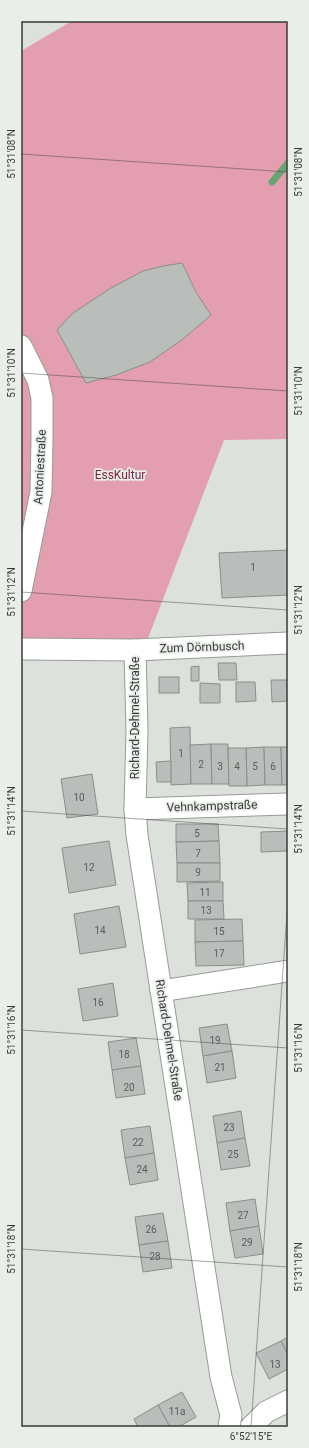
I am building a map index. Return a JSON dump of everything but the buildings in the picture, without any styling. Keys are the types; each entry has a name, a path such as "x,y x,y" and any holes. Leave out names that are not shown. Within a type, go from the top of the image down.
{"street":[{"name":"Antoniestraße","path":"21,346 38,380 42,398 42,440 41,492 21,591"},
{"name":"Zum Dörnbusch","path":"21,649 135,650 288,643"},
{"name":"Richard-Dehmel-Straße","path":"135,650 137,730 135,809 137,835 221,1377 231,1414 229,1427"},
{"name":"Vehnkampstraße","path":"135,809 288,804"},
{"path":"161,991 288,971"},
{"path":"252,1427 266,1412 288,1402"}],"green space":[{"name":"EssKultur","path":"72,21 288,21 288,439 224,440 147,641 21,642 21,51"}],"waterway":[{"path":"272,182 288,163"}]}
